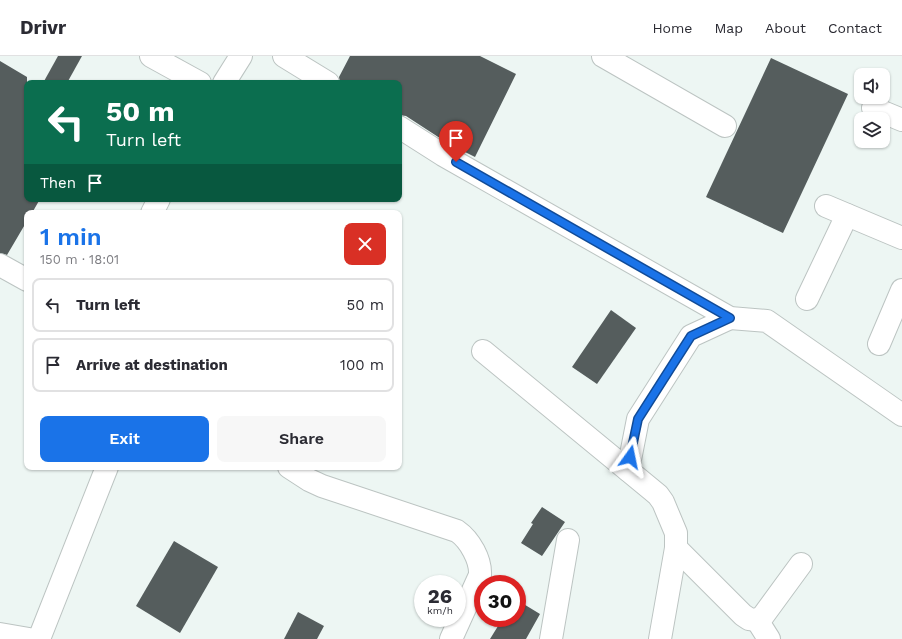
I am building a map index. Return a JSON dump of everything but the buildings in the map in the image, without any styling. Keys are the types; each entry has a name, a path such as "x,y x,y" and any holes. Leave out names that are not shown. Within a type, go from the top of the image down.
{"street":[{"path":"150,56 194,80"},
{"path":"226,80 241,56"},
{"path":"284,56 323,80"},
{"path":"602,56 725,126"},
{"path":"873,108 902,120"},
{"path":"402,129 443,155 730,318 767,321 902,415"},
{"path":"826,206 902,238"},
{"path":"807,299 846,214"},
{"path":"0,265 24,278"},
{"path":"879,344 902,290"},
{"path":"628,470 638,419 691,336 730,318"},
{"path":"483,351 658,495 663,502 676,533 676,548 660,639"},
{"path":"39,639 106,470"},
{"path":"294,470 322,486 461,533 474,551 481,570 451,639"},
{"path":"551,639 568,540"},
{"path":"676,548 743,615 757,620 769,639"},
{"path":"757,620 763,616 801,564"},
{"path":"0,634 29,639"}],"route":[{"path":"456,162 730,318 691,336 638,419 630,457"}]}
